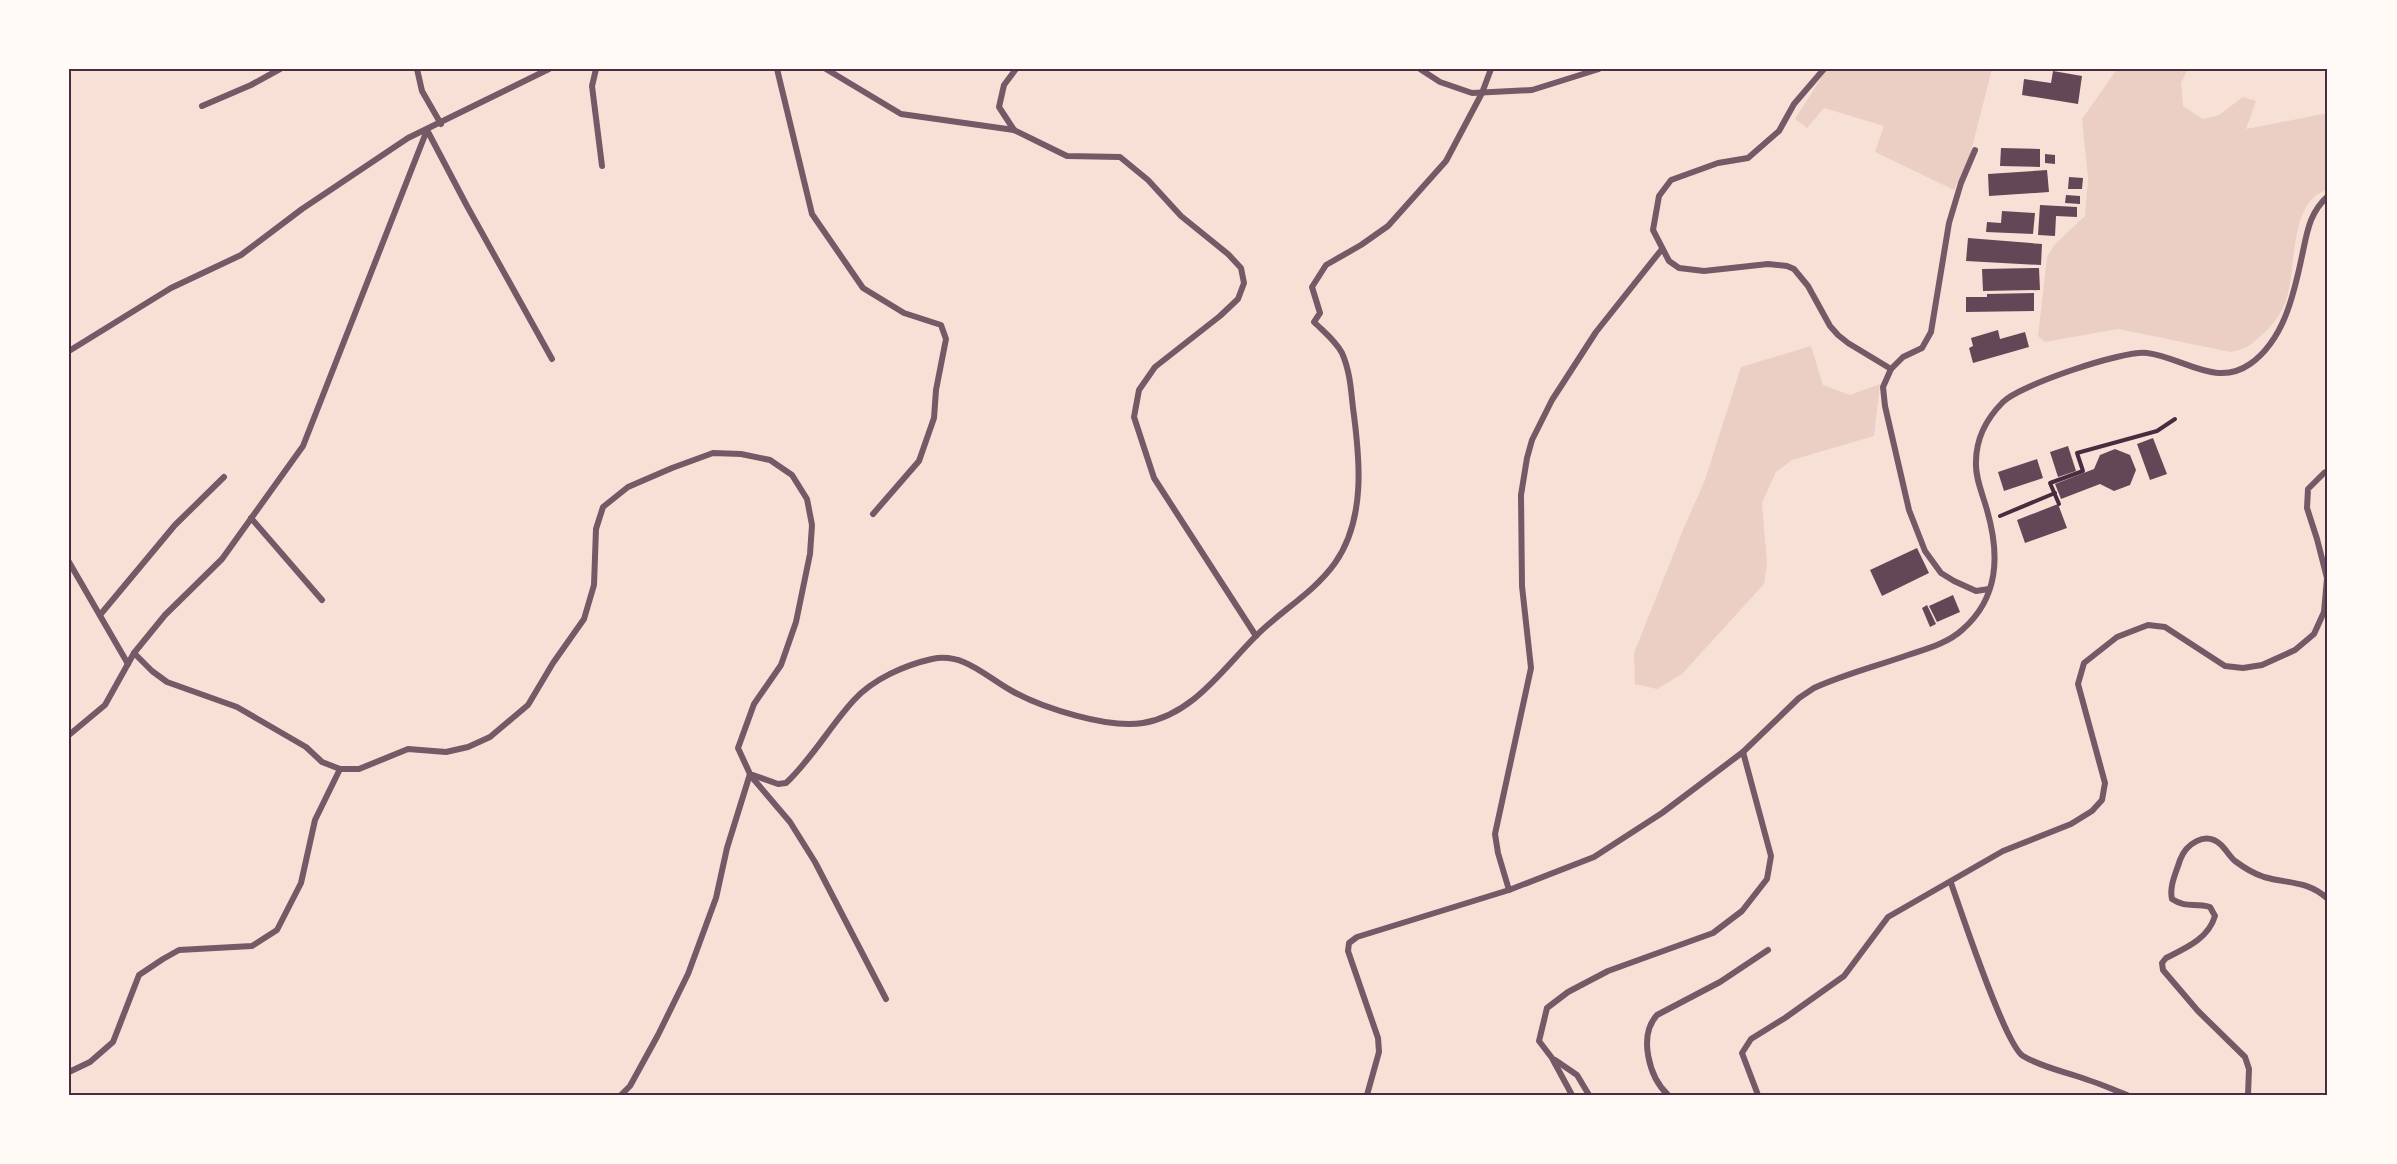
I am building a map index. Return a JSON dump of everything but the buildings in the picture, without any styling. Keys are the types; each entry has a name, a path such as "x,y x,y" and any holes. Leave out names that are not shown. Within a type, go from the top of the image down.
{"street":[{"path":"417,69 422,91 441,124"},
{"path":"69,351 171,288 241,255 321,196 408,138 441,124 549,69"},
{"path":"596,69 592,86 602,166"},
{"path":"777,69 812,214 863,288 904,313 941,325 946,339 936,390 934,418 919,460 873,514"},
{"path":"826,69 901,114 1014,130 1067,156 1120,157 1148,180 1181,216 1228,254 1240,268 1244,283 1238,298 1221,316 1155,367 1139,390 1134,417 1154,478 1256,636"},
{"path":"1014,130 999,108 1004,85 1016,69"},
{"path":"1420,69 1440,82 1472,93 1532,90 1599,69"},
{"path":"750,774 778,784 786,783 799,771 855,698 876,681 932,659 950,657 965,661 1013,692 1067,713 1118,725 1161,720 1190,704 1256,636 1320,582 1336,561 1347,541 1356,513 1359,486 1358,449 1348,370 1335,342 1314,322 1320,313 1312,287 1326,265 1388,226 1446,161 1482,93 1491,69"},
{"path":"1824,69 1794,104 1779,131 1748,158 1718,163 1671,180 1659,196 1653,230 1669,261 1679,268 1704,271 1779,264 1794,269 1808,286 1830,326 1838,335 1891,369"},
{"path":"202,106 250,85 276,70"},
{"path":"427,130 552,359"},
{"path":"69,735 82,727 105,705 134,653 165,615 222,559 303,446 427,130"},
{"path":"1975,150 1961,183 1949,223 1931,332 1922,348 1903,357 1891,369 1884,387 1885,406 1909,510 1925,551 1941,573 1954,581 1976,591 1989,589"},
{"path":"1367,1095 1379,1052 1378,1038 1348,951 1349,943 1357,937 1509,890 1594,857 1620,842 1743,752 1799,698 1815,688 1932,646 1961,631 1985,602 1994,580 1990,520 1975,465 1976,453 1986,423 2005,399 2020,390 2121,355 2145,353 2162,356 2205,372 2230,373 2250,364 2271,343 2288,313 2312,214 2328,196"},
{"path":"1509,890 1495,834 1531,668 1522,586 1521,495 1527,458 1540,421 1558,390 1596,332 1662,249"},
{"path":"134,653 167,682 237,707 306,747 322,762 340,769 359,769 408,749 446,752 468,747 490,737 528,705 553,663 584,619 594,585 596,529 603,507 628,487 713,453 741,453 770,460 792,475 807,499 812,525 810,554 796,622 781,665 754,704 738,748 750,774 790,822 809,852 886,999"},
{"path":"1758,1095 1742,1053 1750,1039 1785,1018 1844,976 1888,917 1951,883 2002,851 2071,824 2092,811 2102,800 2105,783 2078,684 2084,663 2117,637 2148,625 2164,627 2225,666 2243,668 2262,665 2295,650 2314,633 2324,612 2327,578 2307,508 2308,489 2328,471"},
{"path":"100,615 175,525 224,477"},
{"path":"251,518 322,600"},
{"path":"69,562 128,664"},
{"path":"1572,1095 1552,1058 1539,1041 1547,1008 1568,992 1608,971 1713,933 1742,911 1767,879 1771,856 1743,752"},
{"path":"69,1072 90,1062 113,1042 139,975 179,950 252,946 277,930 301,883 315,820 340,769"},
{"path":"621,1095 630,1086 688,974 716,898 727,848 750,774"},
{"path":"2248,1095 2250,1069 2246,1057 2198,1011 2163,970 2162,963 2166,958 2202,937 2212,927 2215,916 2210,908 2200,904 2182,906 2172,899 2170,890 2183,852 2191,843 2210,839 2219,843 2235,861 2262,877 2300,883 2318,889 2328,899"},
{"path":"1951,883 1999,1015 2016,1049 2022,1056 2042,1065 2127,1095"},
{"path":"1668,1095 1654,1076 1649,1062 1648,1028 1651,1021 1657,1014 1720,982 1768,950"},
{"path":"1552,1058 1577,1075 1589,1095"}],"path":[{"path":"2059,504 2050,483 2083,471 2077,453 2157,431 2175,419"},
{"path":"1990,520 2055,493"}],"shaded area":[{"path":"1829,69 1992,69 1969,159 1954,190 1875,152 1884,126 1824,108 1807,128 1795,119"},
{"path":"2117,69 2188,69 2181,83 2183,106 2203,119 2219,115 2243,97 2256,101 2246,129 2328,113 2328,190 2316,196 2307,206 2301,219 2290,284 2280,313 2266,331 2244,348 2231,352 2118,329 2045,342 2038,336 2047,257 2055,244 2085,216 2088,179 2082,119"},
{"path":"1811,346 1823,385 1850,395 1880,384 1874,436 1792,460 1776,472 1762,503 1767,563 1764,584 1682,674 1657,689 1635,684 1634,653 1705,480 1741,367"}]}
